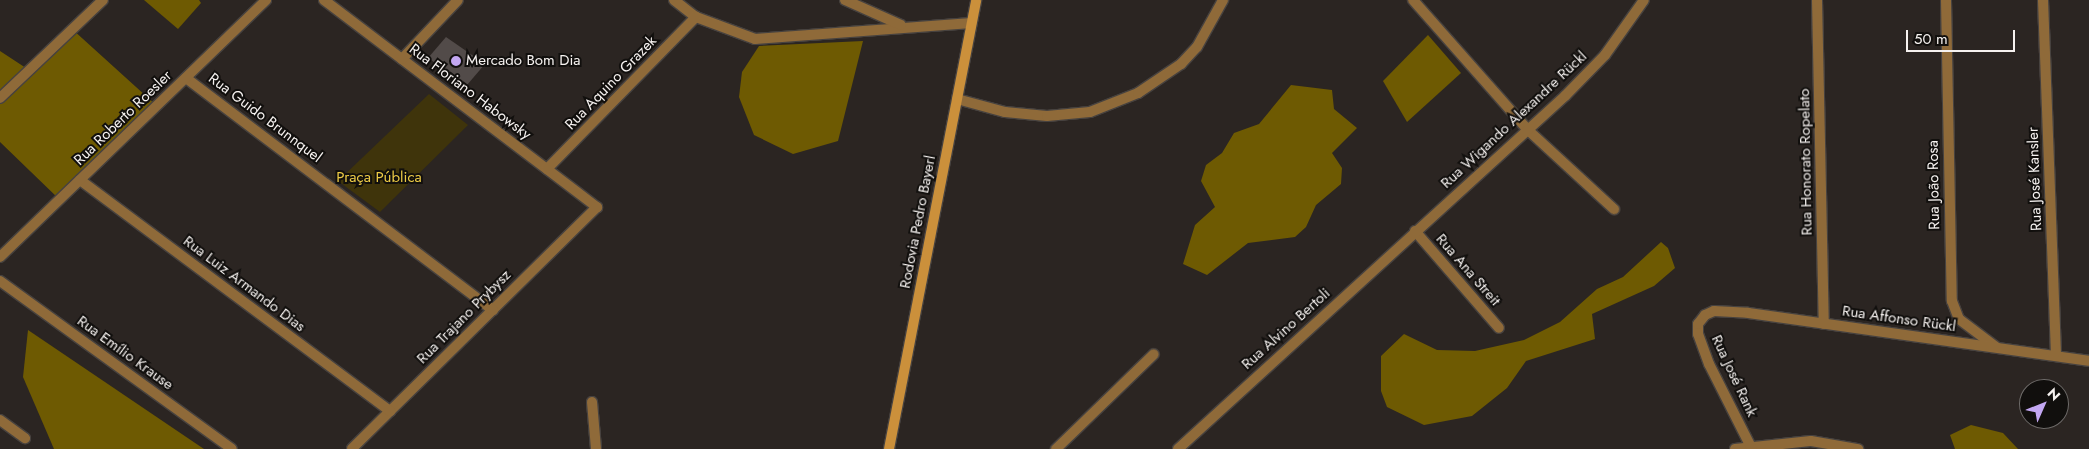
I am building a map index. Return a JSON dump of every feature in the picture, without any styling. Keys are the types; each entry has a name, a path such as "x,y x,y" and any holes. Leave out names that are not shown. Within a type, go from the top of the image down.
{"main road":[{"name":"Rodovia Pedro Bayerl","path":"889,449 976,0"}],"street":[{"path":"0,98 103,0"},
{"name":"Rua Roberto Roesler","path":"0,257 266,0"},
{"name":"Rua Floriano Habowsky","path":"324,0 598,207"},
{"path":"402,59 458,0"},
{"path":"674,0 696,17 755,39 972,22"},
{"path":"845,0 902,26"},
{"path":"957,99 1014,113 1046,116 1090,112 1138,93 1181,64 1197,47 1223,0"},
{"path":"1413,0 1528,130 1614,209"},
{"name":"Rua Wigando Alexandre Rückl","path":"1415,231 1528,130 1605,54 1644,0"},
{"name":"Rua Honorato Ropelato","path":"1817,0 1824,324"},
{"name":"Rua João Rosa","path":"1946,0 1952,301 1966,326 1998,348"},
{"name":"Rua José Kansler","path":"2043,0 2056,356"},
{"name":"Rua Aquino Grazek","path":"547,169 696,17"},
{"name":"Rua Guido Brunnquel","path":"186,78 493,310"},
{"name":"Rua Luiz Armando Dias","path":"80,180 390,411"},
{"name":"Rua Trajano Prybysz","path":"352,449 598,207"},
{"name":"Rua Ana Streit","path":"1415,231 1499,328"},
{"name":"Rua Alvino Bertoli","path":"1178,449 1415,231"},
{"name":"Rua Emílio Krause","path":"0,280 232,449"},
{"name":"Rua Affonso Rückl","path":"1705,315 1730,311 2089,361"},
{"name":"Rua José Rank","path":"1705,315 1698,324 1702,346 1751,448"},
{"path":"1056,449 1154,354"},
{"path":"592,402 596,449"},
{"path":"0,420 26,438"},
{"path":"1735,449 1810,441 1858,449"}],"green space":[{"name":"Praça Pública","path":"429,94 468,125 380,212 338,181"}],"shaded area":[{"path":"144,0 199,0 201,3 178,29"},
{"path":"72,29 157,106 60,200 0,142 0,51 29,70"},
{"path":"1428,35 1461,73 1407,122 1383,81"},
{"path":"863,41 838,141 793,154 754,135 739,97 742,72 759,46"},
{"path":"1291,85 1332,90 1334,109 1357,128 1332,153 1342,168 1341,184 1316,205 1306,227 1295,237 1248,243 1207,275 1183,264 1195,225 1215,207 1201,181 1206,165 1222,153 1234,133 1259,124"},
{"path":"1661,242 1668,248 1675,268 1654,286 1592,314 1595,339 1526,361 1507,388 1472,416 1424,425 1387,407 1381,391 1381,356 1404,334 1437,350 1475,351 1524,340 1560,322 1597,289 1623,277"},
{"path":"28,330 204,449 54,449 23,377"},
{"path":"1971,425 2003,433 2018,449 1955,449 1950,435"}],"building":[{"name":"Mercado Bom Dia","path":"446,37 485,64 467,85 428,58"}],"place":[{"name":"Mercado Bom Dia","path":"456,61"}]}
